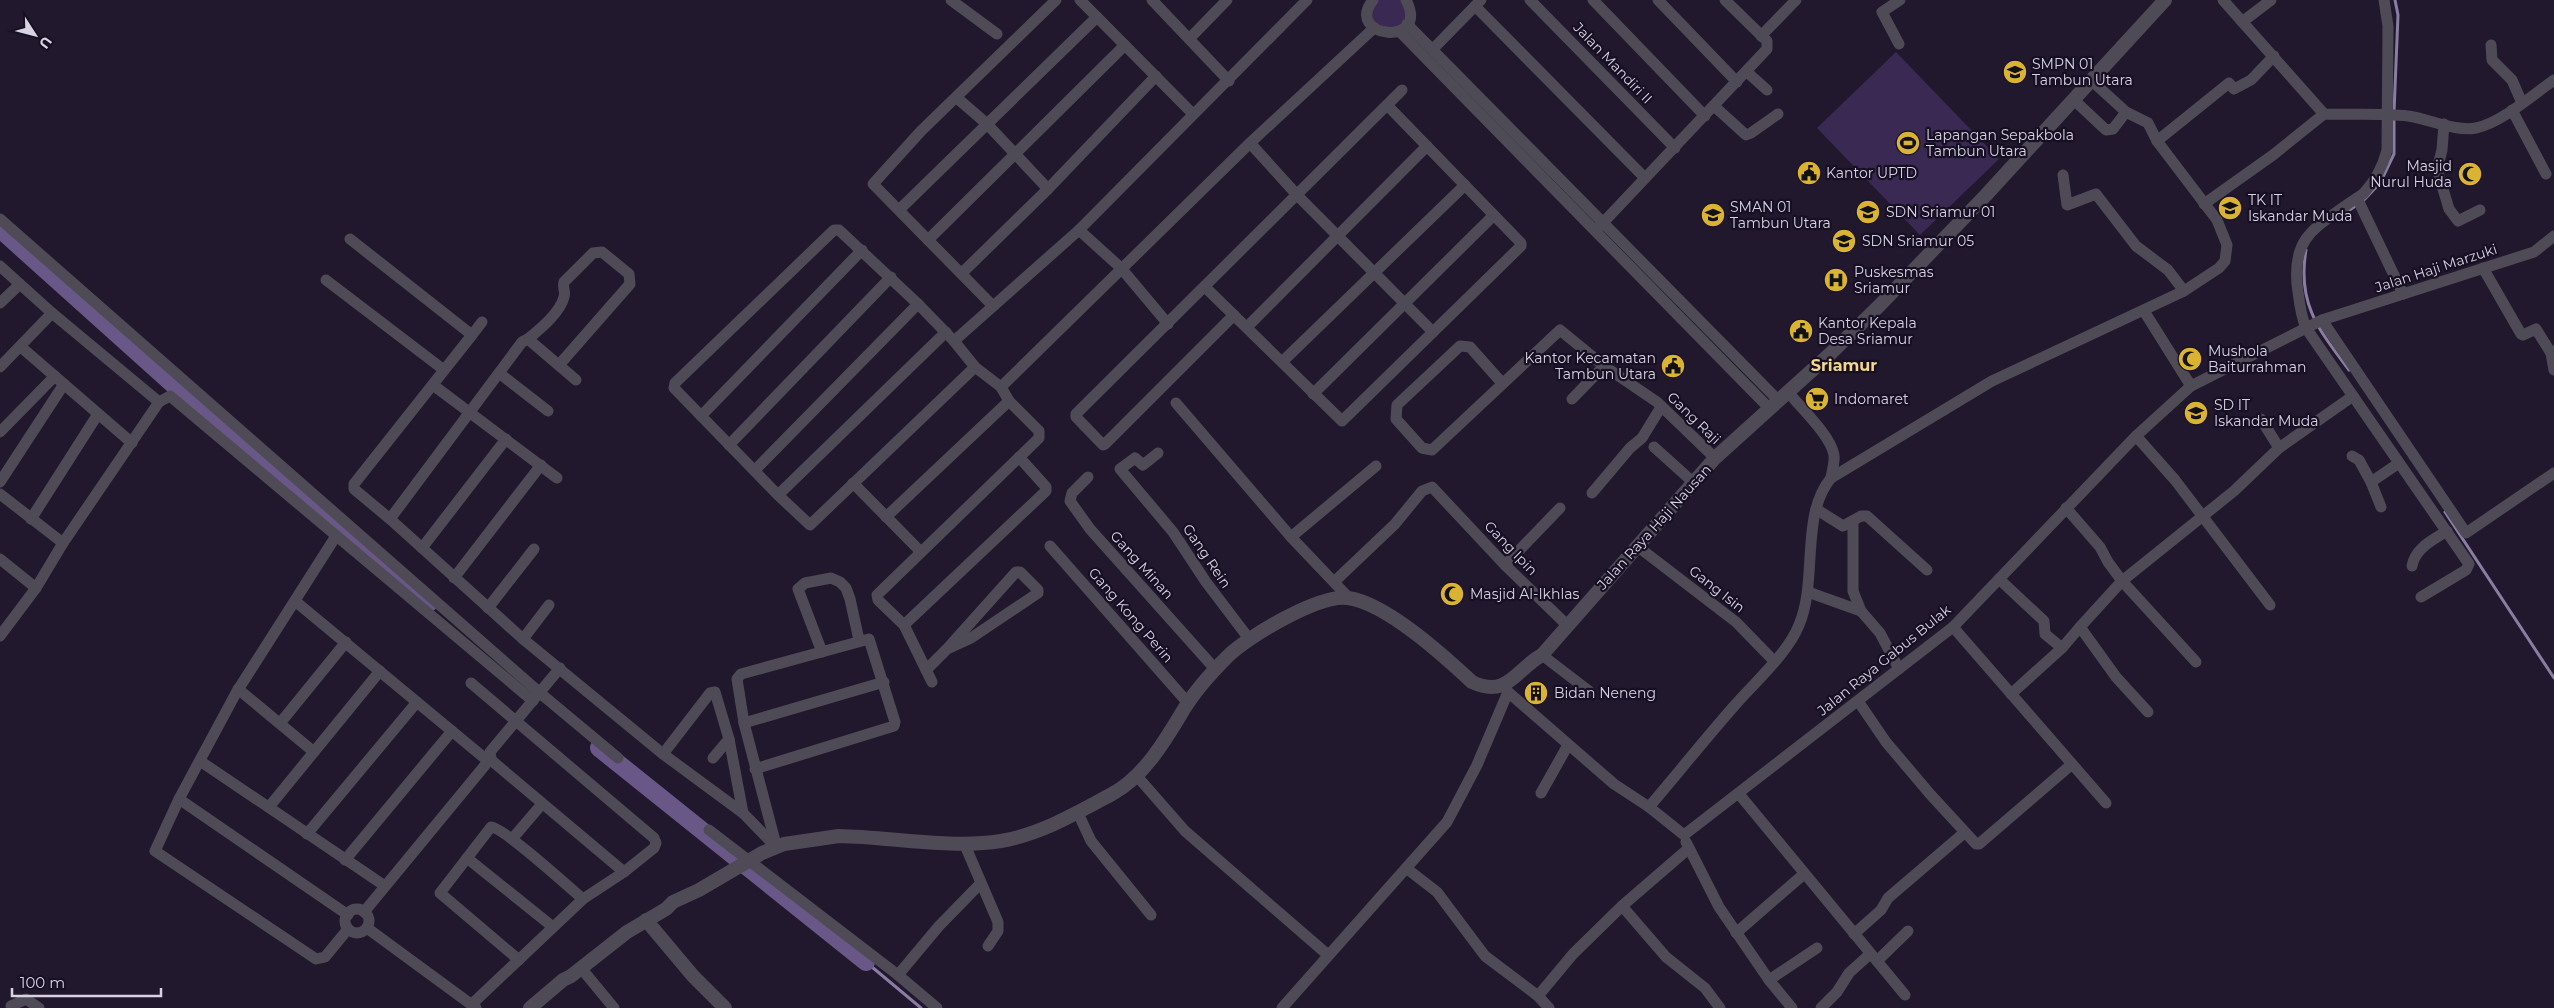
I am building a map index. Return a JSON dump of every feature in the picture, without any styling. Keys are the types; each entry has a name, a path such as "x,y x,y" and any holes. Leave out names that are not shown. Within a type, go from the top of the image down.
{"street":[{"path":"951,0 997,34"},
{"path":"993,306 900,209 873,184 921,131 958,98 1056,0"},
{"path":"1080,0 1193,114"},
{"path":"1190,38 1227,0"},
{"path":"954,341 1080,230 1307,0"},
{"path":"1371,1 1368,16 1374,28 1386,34 1403,28 1410,14 1406,0"},
{"name":"Jalan Mandiri II","path":"1530,0 1675,148"},
{"path":"1593,0 1705,116"},
{"path":"1658,0 1737,82"},
{"path":"1761,36 1796,0"},
{"path":"1899,44 1882,12 1900,0"},
{"name":"Jalan Raya Haji Nausan","path":"1507,688 1531,661 1542,654 1568,626 1714,458 1830,354 1962,221 2165,0"},
{"path":"2223,0 2324,114"},
{"path":"2242,22 2271,0"},
{"path":"2384,0 2388,26 2387,150 2383,166 2363,194 2318,224 2305,238 2300,248 2297,285 2301,316 2306,328 2466,559 2468,566 2421,597"},
{"path":"1156,1 1229,81"},
{"path":"1600,226 1747,72 1768,47 1767,41 1730,2"},
{"path":"1433,49 1478,3 1645,178"},
{"path":"900,209 1097,17"},
{"path":"1001,387 1250,143 1374,28"},
{"path":"1403,28 1433,49 1507,132"},
{"path":"1403,28 1600,226 1734,353 1779,401"},
{"path":"2491,45 2492,60 2512,80 2522,103"},
{"path":"928,240 1125,46"},
{"path":"2157,140 2229,83 2234,89 2251,80 2274,56"},
{"path":"1747,72 1767,90"},
{"path":"962,273 1048,189 1156,76"},
{"path":"2204,204 2272,155 2324,114 2403,116 2475,128 2490,123 2512,110 2554,80"},
{"path":"1649,807 1774,661 1799,626 1808,592 1816,509 1822,488 1831,478 1992,381 2184,291 2219,268 2225,261 2227,253 2225,237 2217,220 2157,140 2148,123 2126,112 2092,81"},
{"path":"1234,315 1103,445 1076,418 1076,414 1298,196 1402,90"},
{"path":"958,98 987,124 1048,189"},
{"path":"2074,100 2106,130 2112,129 2126,112"},
{"path":"1205,287 1339,421 1343,421 1522,246 1387,105"},
{"path":"1714,106 1746,135 1778,114"},
{"path":"2512,110 2546,174"},
{"path":"2444,124 2442,150 2437,169 2449,209 2458,221 2480,210"},
{"path":"1250,143 1298,196 1433,332"},
{"path":"1247,327 1337,234 1427,146"},
{"path":"2063,175 2067,205 2096,194 2136,246 2168,270 2184,291"},
{"path":"1282,362 1465,185"},
{"path":"2356,198 2403,294"},
{"path":"1313,394 1494,215"},
{"path":"0,219 536,697"},
{"path":"1600,226 1725,361 1827,439 1834,456 1831,478"},
{"path":"932,682 904,625 878,600 877,595 1040,438 1040,434 1009,401 1001,387 975,367 946,332 891,277 839,230 834,230 675,383 674,388 778,495 810,525 975,367"},
{"path":"1080,230 1121,268 1168,324"},
{"name":"Jalan Haji Marzuki","path":"2322,320 2534,252 2554,236"},
{"path":"350,238 472,335"},
{"path":"701,416 862,250"},
{"path":"390,519 471,413 522,342 543,326 562,302 565,296 564,282 593,253 602,252 629,274 630,284 559,365"},
{"path":"0,266 52,313 159,402"},
{"path":"2483,268 2521,334 2523,336 2536,329 2552,352 2554,370"},
{"path":"729,445 891,277"},
{"path":"326,280 444,370"},
{"path":"0,304 20,284"},
{"path":"755,470 918,304"},
{"path":"2144,311 2190,386"},
{"path":"0,368 52,313"},
{"path":"2322,320 2466,533 2554,473"},
{"name":"Jalan Raya Gabus Bulak","path":"1684,835 1953,627 2136,436 2190,386 2322,320"},
{"path":"482,322 354,484 354,489 523,639 663,754 743,813 776,847"},
{"name":"Gang Raji","path":"1502,383 1557,332 1562,331 1604,366 1661,407 1714,458"},
{"path":"778,495 946,332"},
{"path":"528,339 576,380"},
{"path":"21,346 132,443"},
{"path":"1460,346 1470,347 1502,383 1432,450 1422,448 1396,419 1397,405 1460,346"},
{"path":"1725,361 1734,353"},
{"path":"1572,399 1604,366"},
{"path":"500,373 548,411"},
{"path":"0,432 59,380"},
{"path":"0,482 59,380"},
{"path":"434,385 557,478"},
{"path":"0,636 36,588 62,544 159,402 170,396 336,536 536,697 618,758"},
{"path":"2011,694 2062,648 2122,580 2234,491 2279,448 2353,396"},
{"path":"886,517 1009,401"},
{"path":"1176,402 1292,537 1349,598"},
{"path":"1592,493 1630,448 1642,438 1661,407"},
{"path":"31,519 98,414"},
{"path":"2261,418 2279,448"},
{"path":"2136,436 2202,515 2270,605"},
{"path":"422,548 506,439"},
{"path":"1654,447 1694,483"},
{"name":"Gang Rein","path":"1158,453 1143,465 1135,458 1120,469 1173,532 1206,582 1250,640"},
{"path":"2352,456 2359,460 2371,482 2381,507"},
{"path":"904,625 1046,491 1046,487 1019,458"},
{"path":"2371,482 2400,463"},
{"path":"454,578 541,465"},
{"path":"1292,537 1376,466"},
{"name":"Gang Minan","path":"1088,477 1072,493 1070,501 1090,529 1216,670"},
{"path":"853,484 920,552"},
{"name":"Gang Ipin","path":"1334,582 1395,524 1422,491 1427,488 1434,488 1505,565 1568,626"},
{"path":"0,494 62,544"},
{"path":"1505,565 1560,508"},
{"path":"2066,508 2100,546 2108,562 2122,580 2196,662"},
{"path":"1816,509 1843,526 1864,516 1870,518 1926,570"},
{"path":"1853,522 1852,583 1861,611 1880,632 1899,670"},
{"path":"2412,566 2414,557 2422,548 2447,532"},
{"path":"336,536 238,689 179,799 155,851 316,959 325,957 348,928"},
{"name":"Gang Kong Perin","path":"1050,546 1188,703"},
{"name":"Gang Isin","path":"1636,546 1736,622 1774,661"},
{"path":"488,608 534,549"},
{"path":"0,559 36,588"},
{"path":"926,670 1016,572 1020,572 1038,590 1038,593 972,638 947,649"},
{"path":"822,652 798,589 805,583 831,578 840,582 846,588 859,640"},
{"path":"1999,578 2044,621 2045,634 2062,648"},
{"path":"1808,592 1861,611"},
{"path":"530,1008 563,980 646,920 666,909 673,902 699,890 749,860 776,847 817,838 839,836 981,843 1022,836 1078,813 1112,794 1136,775 1155,754 1188,703 1228,656 1284,619 1327,599 1349,598 1364,602 1393,619 1454,665 1472,682 1488,688 1507,688 1568,745 1614,784 1649,807 1684,835 1688,849 1736,933 1792,1008"},
{"path":"295,601 624,872"},
{"path":"523,639 549,604"},
{"path":"1953,627 2106,803"},
{"path":"2080,627 2116,677 2148,712"},
{"path":"755,769 892,728 895,722 884,682 868,638 738,677 737,682 744,723 755,769 776,847"},
{"path":"281,722 346,642"},
{"path":"1542,654 1588,691"},
{"path":"364,912 489,760 490,752 560,668"},
{"path":"269,807 380,671"},
{"path":"744,723 884,682"},
{"path":"367,928 474,1006 583,899 624,872 654,848 656,843 654,838 471,683"},
{"path":"1289,1006 1328,955 1447,822 1477,766 1507,688"},
{"path":"238,689 281,722 314,752"},
{"path":"663,754 712,691 718,696 729,739 743,813"},
{"path":"1858,701 1886,742 1974,843 1979,844 2072,764"},
{"path":"307,834 417,702"},
{"path":"345,860 452,731"},
{"path":"714,758 729,739"},
{"path":"1541,793 1568,745"},
{"path":"200,761 385,886"},
{"path":"1136,775 1186,831 1328,955"},
{"path":"1739,794 1905,994"},
{"path":"179,799 348,915"},
{"path":"512,839 542,804"},
{"path":"1078,813 1091,841 1151,915"},
{"path":"519,960 441,895 441,890 491,827 496,827 512,839 583,899"},
{"path":"709,830 898,975 937,1008"},
{"path":"1854,934 1881,910 1888,898 1964,833"},
{"path":"964,843 998,926 997,934 988,946"},
{"path":"1538,996 1573,954 1622,906 1688,849"},
{"path":"467,858 553,927"},
{"path":"1406,868 1437,892 1485,956 1538,996 1549,1008"},
{"path":"1736,933 1804,874"},
{"path":"898,975 939,926 980,884"},
{"path":"1622,906 1666,958 1705,988 1720,1008"},
{"path":"357,910 364,912 368,918 367,928 357,933 348,928 345,922 348,915 357,910"},
{"path":"646,920 693,976 725,1008"},
{"path":"1821,1008 1837,992 1849,973 1908,931"},
{"path":"1770,980 1817,948"},
{"path":"581,968 614,1008"},
{"path":"11,1006 26,998 39,1008"}],"shaded area":[{"path":"1368,0 1406,0 1404,27 1374,28"},
{"name":"Lapangan Sepakbola Tambun Utara","path":"1896,52 1999,159 1920,235 1817,128"},
{"path":"0,219 534,691 185,395 0,229"}],"waterway":[{"path":"2394,112 2398,15 2395,0"},
{"path":"2363,201 2380,183 2394,154 2394,118"},
{"path":"2342,215 2357,205"},
{"path":"0,229 185,395 429,603"},
{"path":"2306,250 2305,285 2307,300 2312,314 2319,328 2349,370"},
{"path":"2445,512 2554,678"},
{"path":"599,748 866,962"},
{"path":"866,962 921,1008"}],"place":[{"name":"SMPN 01 Tambun Utara","path":"2015,72"},
{"name":"Lapangan Sepakbola Tambun Utara","path":"1908,143"},
{"name":"Kantor UPTD","path":"1809,173"},
{"name":"Masjid Nurul Huda","path":"2470,174"},
{"name":"TK IT Iskandar Muda","path":"2230,208"},
{"name":"SDN Sriamur 01","path":"1868,212"},
{"name":"SMAN 01 Tambun Utara","path":"1713,215"},
{"name":"SDN Sriamur 05","path":"1844,241"},
{"name":"Puskesmas Sriamur","path":"1836,280"},
{"name":"Kantor Kepala Desa Sriamur","path":"1801,331"},
{"name":"Mushola Baiturrahman","path":"2190,359"},
{"name":"Kantor Kecamatan Tambun Utara","path":"1673,366"},
{"name":"Indomaret","path":"1817,399"},
{"name":"SD IT Iskandar Muda","path":"2196,413"},
{"name":"Masjid Al-Ikhlas","path":"1452,594"},
{"name":"Bidan Neneng","path":"1536,693"}],"district":[{"name":"Sriamur","path":"1844,365"}]}
